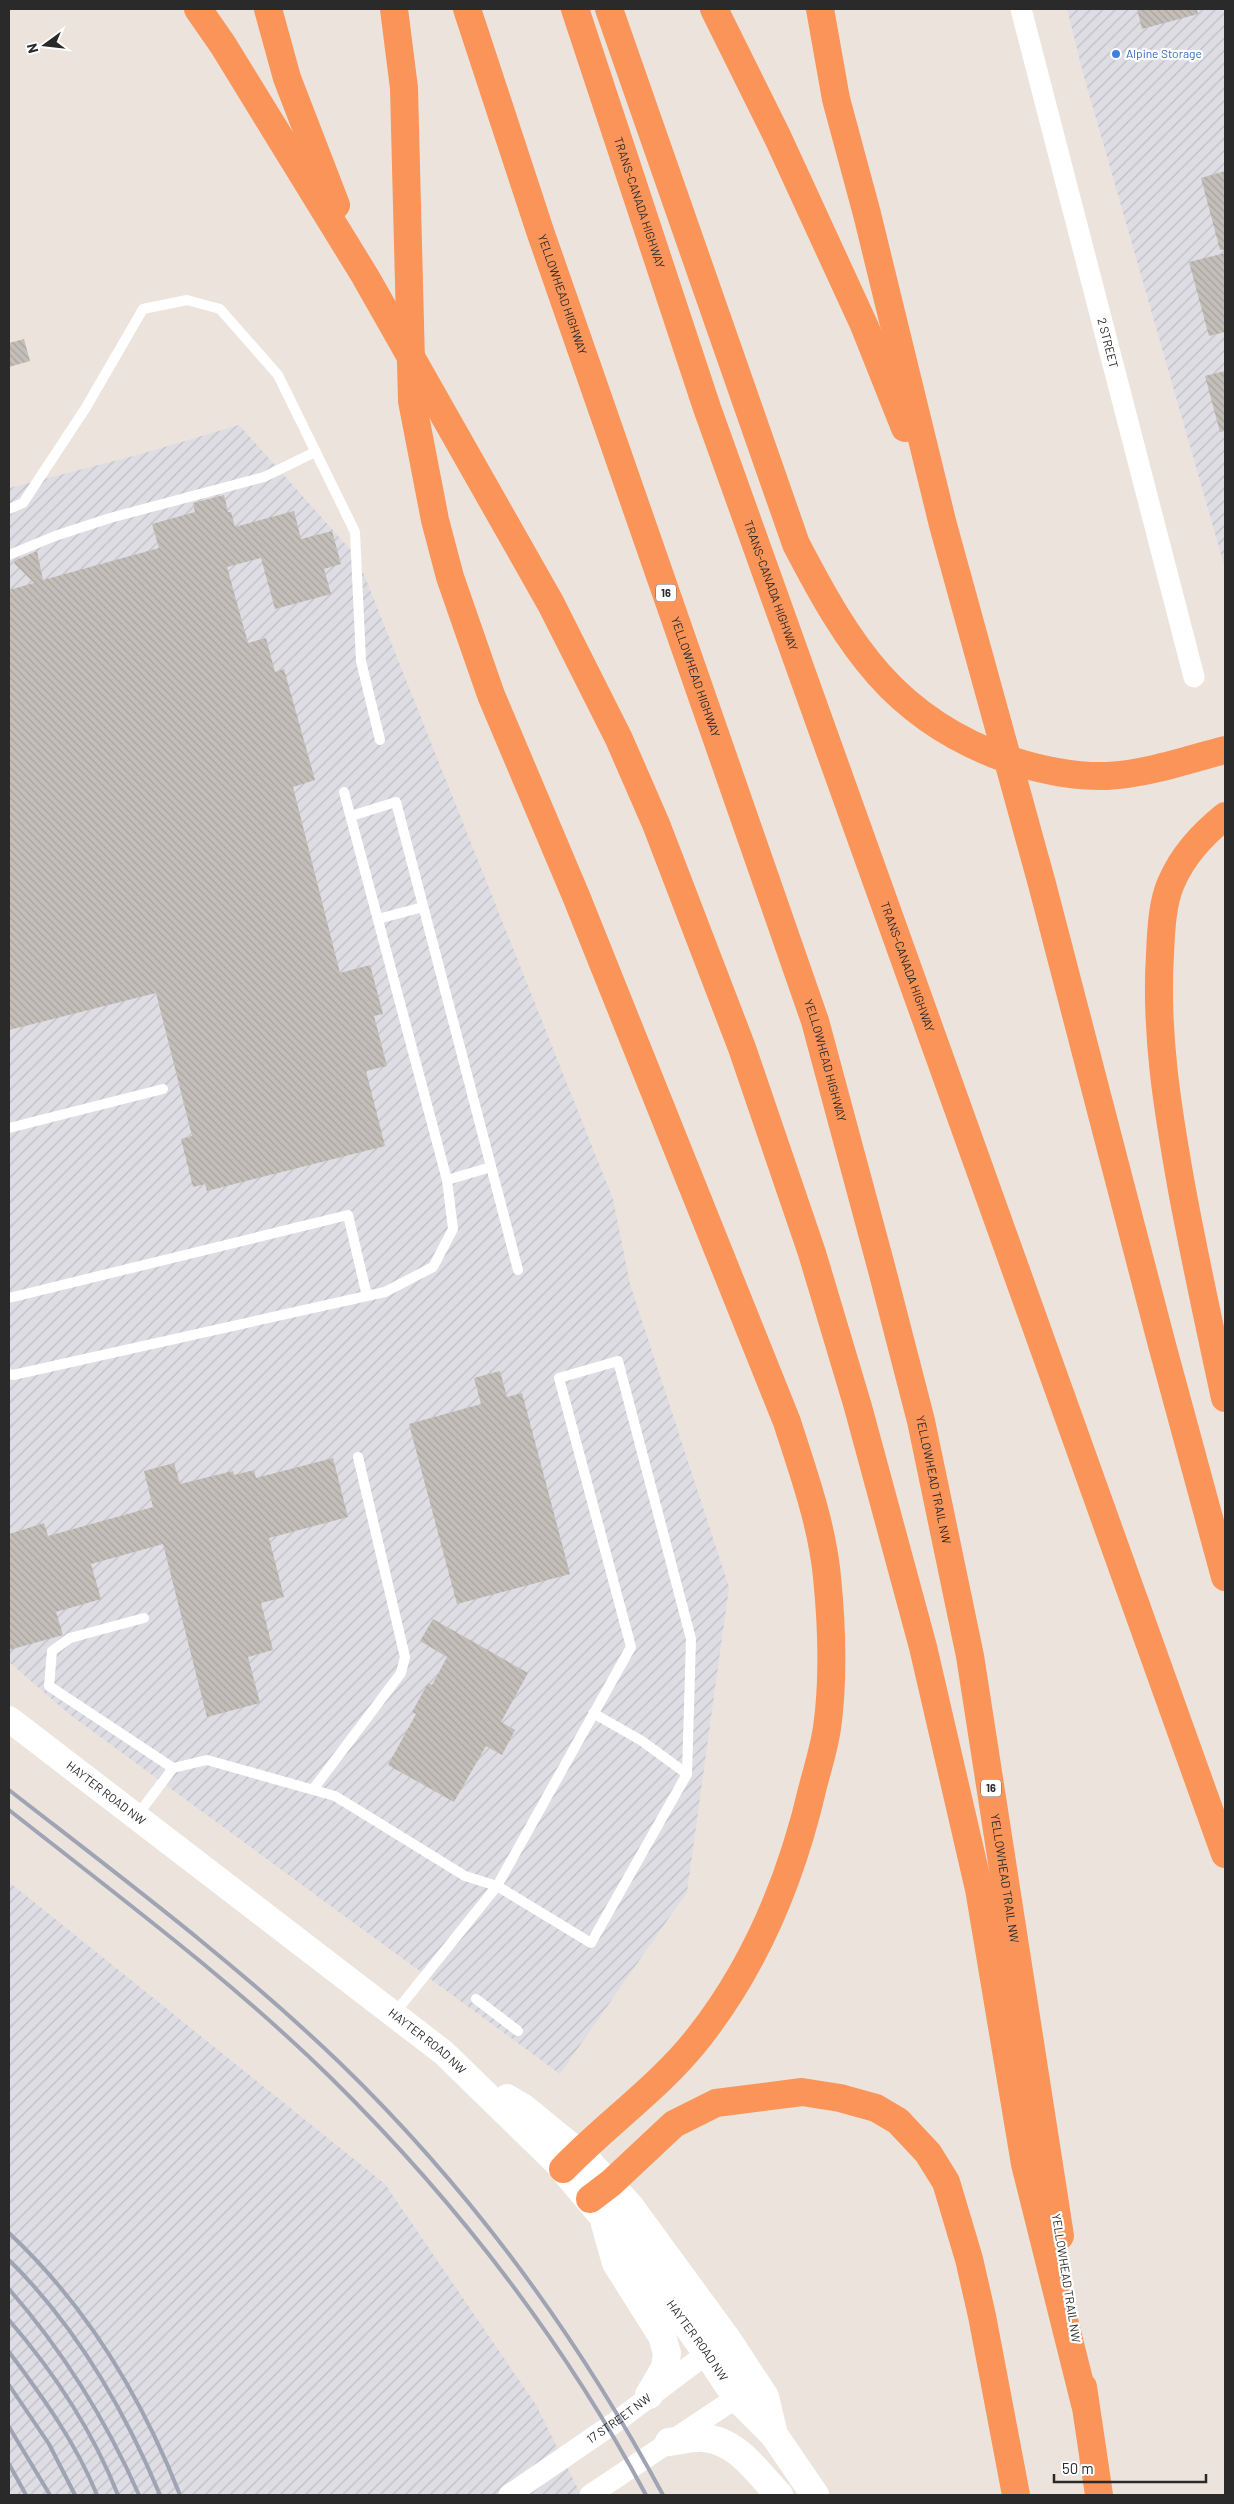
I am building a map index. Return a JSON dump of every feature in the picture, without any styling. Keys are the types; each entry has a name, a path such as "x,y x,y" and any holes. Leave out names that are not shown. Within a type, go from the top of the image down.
{"highway":[{"path":"198,9 223,45 364,276 452,427 551,604 619,739 656,824 739,1039 812,1253 858,1407 923,1646 978,1890 1025,2164 1085,2404"},
{"path":"268,9 287,78 364,276"},
{"path":"394,9 404,88 412,401 435,520 448,567 490,695 576,896 787,1422 812,1501 827,1575 832,1662 827,1730 797,1850 760,1943 735,1987 698,2038 651,2088 571,2161"},
{"name":"YELLOWHEAD HIGHWAY","path":"467,9 540,231 815,1021 856,1179"},
{"name":"TRANS-CANADA HIGHWAY","path":"575,9 707,408 1225,1854"},
{"path":"609,9 796,544 826,600 862,656 917,712 982,750 1031,767 1071,775 1108,776 1148,770 1225,750"},
{"path":"714,9 778,138 864,325 943,525"},
{"path":"820,9 836,100 867,214 943,525 1042,884 1162,1345 1225,1577"},
{"path":"1225,816 1185,855 1170,884 1161,929 1159,1020 1163,1072 1176,1153 1198,1275 1225,1398"},
{"name":"YELLOWHEAD TRAIL NW","path":"856,1179 921,1421 970,1656 1099,2495"},
{"path":"601,2198 674,2124 716,2103 802,2092 840,2098 876,2108 898,2121 928,2153 946,2182 969,2259 982,2316 1016,2495"}],"main road":[{"path":"571,2161 717,2346 747,2391 765,2397 774,2435 815,2495"},
{"path":"601,2198 616,2263 658,2328 667,2353 665,2368 649,2395"},
{"path":"669,2442 703,2438 722,2442 742,2456 779,2495"}],"street":[{"name":"2 STREET","path":"1021,9 1194,677"},
{"name":"HAYTER ROAD NW","path":"9,1719 461,2069 524,2107 571,2161"},
{"name":"17 STREET NW","path":"509,2495 620,2418 717,2346"},
{"path":"590,2495 747,2391"}],"lane":[{"path":"9,509 23,503 84,409 143,309 187,300 220,310 278,374 355,532 361,661 380,740"},
{"path":"9,555 55,536 110,518 264,477 315,452"},
{"path":"10,1376 385,1292 433,1268 453,1229 447,1180 344,792"},
{"path":"350,816 396,802 518,1270"},
{"path":"378,920 423,907"},
{"path":"9,1128 163,1090"},
{"path":"447,1180 491,1168"},
{"path":"9,1298 348,1215 367,1296"},
{"path":"136,1817 173,1768 207,1760 314,1788 335,1796 465,1876 497,1886 591,1943 687,1774 691,1639 618,1361 559,1378 631,1647 497,1886 393,2015"},
{"path":"314,1788 401,1673 405,1657 358,1457"},
{"path":"144,1618 70,1638 58,1646 52,1651 49,1686 173,1768"},
{"path":"594,1713 642,1741 687,1774"},
{"path":"476,1999 518,2031"}],"shaded area":[{"path":"1067,9 1225,9 1225,568 1083,73"},
{"path":"239,425 357,557 613,1199 630,1284 729,1587 687,1892 560,2074 69,1714 9,1662 9,488 141,454"},
{"path":"9,1882 385,2184 536,2405 581,2495 9,2495"}],"building":[{"path":"1137,9 1197,9 1198,14 1142,29"},
{"path":"1225,171 1225,250 1220,250 1201,178"},
{"path":"1225,253 1225,332 1209,336 1189,262"},
{"path":"24,339 30,361 9,367 9,343"},
{"path":"1225,371 1225,431 1220,432 1205,376"},
{"path":"224,495 228,512 231,512 235,527 294,511 301,539 332,531 341,564 324,569 331,594 275,609 261,558 227,567 248,643 266,638 275,672 284,669 315,780 293,787 340,973 370,965 383,1014 374,1016 387,1066 366,1071 385,1146 207,1191 205,1184 193,1187 181,1139 192,1136 156,993 9,1030 9,590 34,583 14,563 16,560 37,551 43,580 159,548 152,524 195,512 193,503"},
{"path":"500,1371 507,1397 522,1393 570,1574 457,1604 409,1424 481,1404 474,1378"},
{"path":"333,1458 348,1517 269,1538 284,1597 261,1603 273,1650 248,1657 260,1703 207,1717 163,1544 91,1564 101,1599 56,1612 63,1635 9,1650 9,1534 44,1523 48,1536 153,1507 144,1471 174,1463 180,1484 233,1471 234,1475 254,1470 256,1478"},
{"path":"433,1619 528,1673 501,1722 515,1730 502,1755 486,1746 454,1802 388,1765 416,1714 412,1712 428,1683 432,1685 447,1657 420,1641"}],"railway":[{"path":"9,1790 220,1956 301,2026 388,2111 477,2213 558,2322 630,2436 663,2495"},
{"path":"9,1810 173,1939 253,2006 330,2077 376,2124 463,2222 504,2274 579,2382 614,2438 646,2495"},
{"path":"9,2233 63,2291 109,2354 148,2423 180,2495"},
{"path":"9,2260 56,2312 96,2370 131,2431 160,2495"},
{"path":"9,2289 47,2337 82,2387 98,2413 139,2495"},
{"path":"9,2320 41,2360 71,2403 97,2448 118,2495"},
{"path":"9,2352 46,2403 69,2439 97,2495"},
{"path":"9,2385 49,2444 75,2495"},
{"path":"9,2427 50,2495"},
{"path":"9,2464 26,2495"}],"place":[{"name":"Alpine Storage","path":"1116,54"}]}
